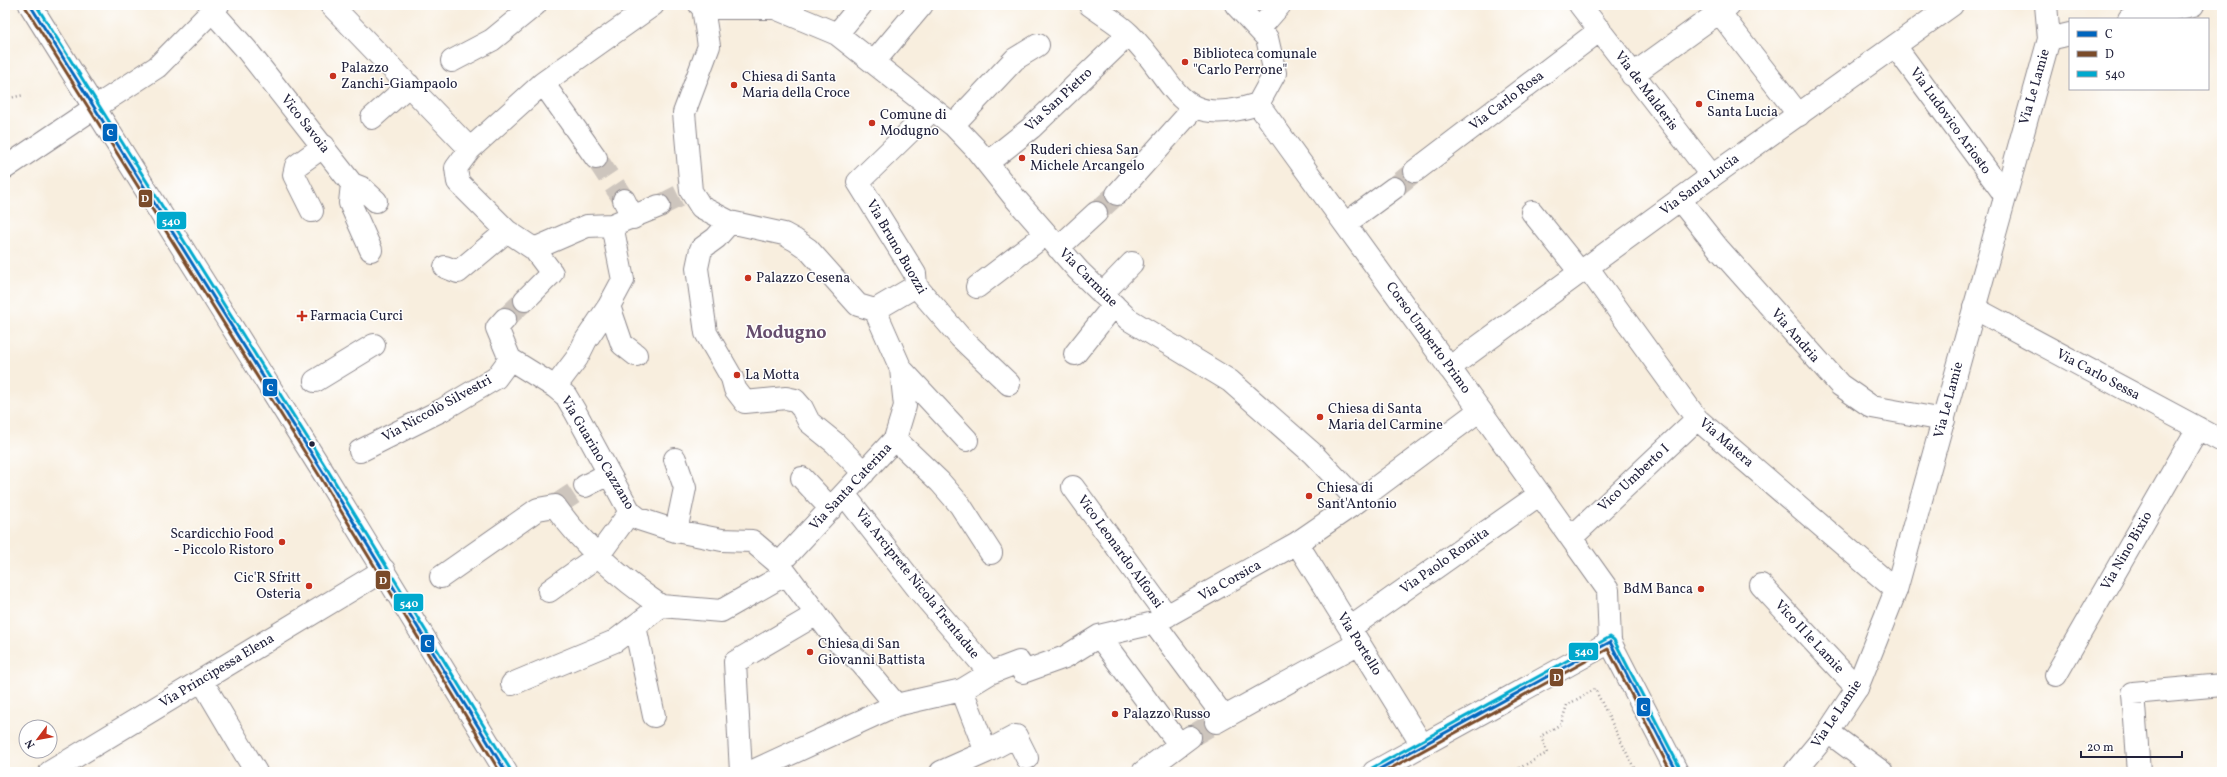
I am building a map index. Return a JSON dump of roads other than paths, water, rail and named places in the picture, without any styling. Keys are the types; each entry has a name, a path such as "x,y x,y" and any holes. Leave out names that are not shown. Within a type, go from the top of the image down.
{"street":[{"path":"30,5 384,570 506,772"},
{"path":"331,5 470,149"},
{"path":"452,61 492,40 535,5"},
{"path":"525,300 552,273 534,249 507,231 458,182 456,168 470,149 543,83 653,5"},
{"path":"837,34 861,5"},
{"path":"874,62 922,5"},
{"path":"1090,5 1129,34 1179,96 1194,108 1219,112 1236,111 1258,104 1275,73 1264,33 1236,5"},
{"path":"1264,33 1280,5"},
{"name":"Via de Malderis","path":"1580,5 1632,75 1712,176"},
{"name":"Via Santa Lucia","path":"1449,368 1583,269 1952,5"},
{"name":"Via Le Lamie","path":"1795,772 1828,732 1857,688 1896,590 2049,39 2046,5"},
{"path":"2124,18 2130,5"},
{"path":"2134,18 2193,5"},
{"path":"701,6 709,46 684,113 686,193 701,207 730,222 784,234 795,240 808,249 858,305 875,310 916,286"},
{"name":"Via Carmine","path":"701,6 775,8 837,34 953,125 1052,241 1128,319 1230,381 1312,454 1358,502"},
{"path":"5,168 157,67 215,8"},
{"name":"Vico Savoia","path":"215,8 324,146 352,184"},
{"path":"1632,75 1724,9 1799,115"},
{"name":"Via Carlo Rosa","path":"1415,171 1600,30"},
{"name":"Via San Pietro","path":"986,163 1031,128 1129,34"},
{"path":"2049,39 2069,34"},
{"path":"953,125 1015,60 1038,45"},
{"name":"Via Ludovico Ariosto","path":"1895,46 2005,195"},
{"path":"543,83 596,158"},
{"path":"372,118 409,85"},
{"name":"Corso Umberto Primo","path":"1258,104 1480,410 1608,590 1610,642"},
{"path":"1117,194 1194,108"},
{"name":"Via Bruno Buozzi","path":"932,110 858,182 915,274 916,286 960,337 1009,384"},
{"path":"312,211 294,175 296,166 324,146"},
{"path":"371,250 350,203 352,184 362,188 376,201"},
{"path":"1345,224 1394,188"},
{"name":"Via Andria","path":"1680,200 1718,248 1840,386 1872,407 1944,420"},
{"path":"534,249 586,226 612,225 629,209 659,206"},
{"name":"Via Matera","path":"1532,212 1583,269 1697,419 1896,590"},
{"path":"978,287 1096,213"},
{"path":"730,222 716,238 700,250 697,268 706,333 732,378 734,389 745,402 786,398 795,400 802,408 809,422 835,443 864,473"},
{"name":"Via Guarino Cazzano","path":"612,225 622,280 609,306 586,340 577,358 555,387 566,396 630,512 639,519 676,531 722,540 752,541 783,569 837,641 862,664 896,705"},
{"path":"445,267 458,272 507,231"},
{"path":"1075,354 1108,299 1132,263"},
{"path":"609,306 622,344 636,356"},
{"name":"Via Carlo Sessa","path":"1974,308 2222,441"},
{"name":"Via Santa Caterina","path":"661,606 721,611 783,569 837,502 895,439 905,406 900,369 875,310"},
{"path":"505,319 497,328 510,359 555,387"},
{"path":"315,381 374,345"},
{"name":"Via Niccolò Silvestri","path":"360,451 442,410 496,378 510,359"},
{"path":"900,369 967,440"},
{"name":"Via Corsica","path":"751,772 896,705 962,690 990,673 1019,662 1023,672 1065,657 1099,636 1161,620 1297,543 1358,502 1480,410"},
{"name":"Vico Umberto I","path":"1571,538 1697,419"},
{"name":"Via Nino Bixio","path":"2056,675 2198,428"},
{"path":"895,439 940,482 960,505 991,553"},
{"path":"676,459 685,488 676,531"},
{"path":"585,486 608,474"},
{"name":"Via Arciprete Nicola Trentadue","path":"802,478 837,502 918,589 990,673"},
{"name":"Vico Leonardo Alfonsi","path":"1073,487 1161,620 1220,720"},
{"name":"Via Paolo Romita","path":"1220,720 1355,636 1540,494"},
{"path":"441,577 538,509 555,506 570,526 598,556 661,606 614,640 512,684"},
{"path":"549,591 598,556 630,512"},
{"name":"Via Portello","path":"1297,543 1422,746"},
{"name":"Via Principessa Elena","path":"59,770 384,570"},
{"name":"Vico II le Lamie","path":"1761,585 1857,688"},
{"path":"741,772 735,662 817,614"},
{"path":"635,626 654,716"},
{"path":"1099,636 1185,740 1143,772"},
{"path":"1374,772 1610,642 1677,772"},
{"path":"202,681 256,772"},
{"path":"2139,772 2133,693 2222,685"},
{"path":"962,690 986,752"},
{"path":"1828,732 1882,772"},
{"path":"941,772 986,752 1016,736 1027,758"}],"tunnel":[{"path":"596,158 624,200"},
{"path":"1394,188 1415,171"},
{"path":"1096,213 1117,194"},
{"path":"659,206 681,195"},
{"path":"505,319 525,300"},
{"path":"555,506 585,486"},
{"path":"1190,737 1216,722"}],"place":[{"name":"Biblioteca comunale \"Carlo Perrone\"","path":"1185,62"},
{"name":"Palazzo Zanchi-Giampaolo","path":"333,76"},
{"name":"Chiesa di Santa Maria della Croce","path":"734,85"},
{"name":"Cinema Santa Lucia","path":"1699,104"},
{"name":"Comune di Modugno","path":"872,123"},
{"name":"Ruderi chiesa San Michele Arcangelo","path":"1022,158"},
{"name":"Palazzo Cesena","path":"748,278"},
{"name":"Farmacia Curci","path":"302,316"},
{"name":"La Motta","path":"737,375"},
{"name":"Chiesa di Santa Maria del Carmine","path":"1320,417"},
{"name":"Chiesa di Sant'Antonio","path":"1309,496"},
{"name":"Scardicchio Food - Piccolo Ristoro","path":"282,542"},
{"name":"Cic'R Sfritt Osteria","path":"309,586"},
{"name":"BdM Banca","path":"1701,589"},
{"name":"Chiesa di San Giovanni Battista","path":"810,652"},
{"name":"Palazzo Russo","path":"1115,714"}],"district":[{"name":"Modugno","path":"786,333"}]}
